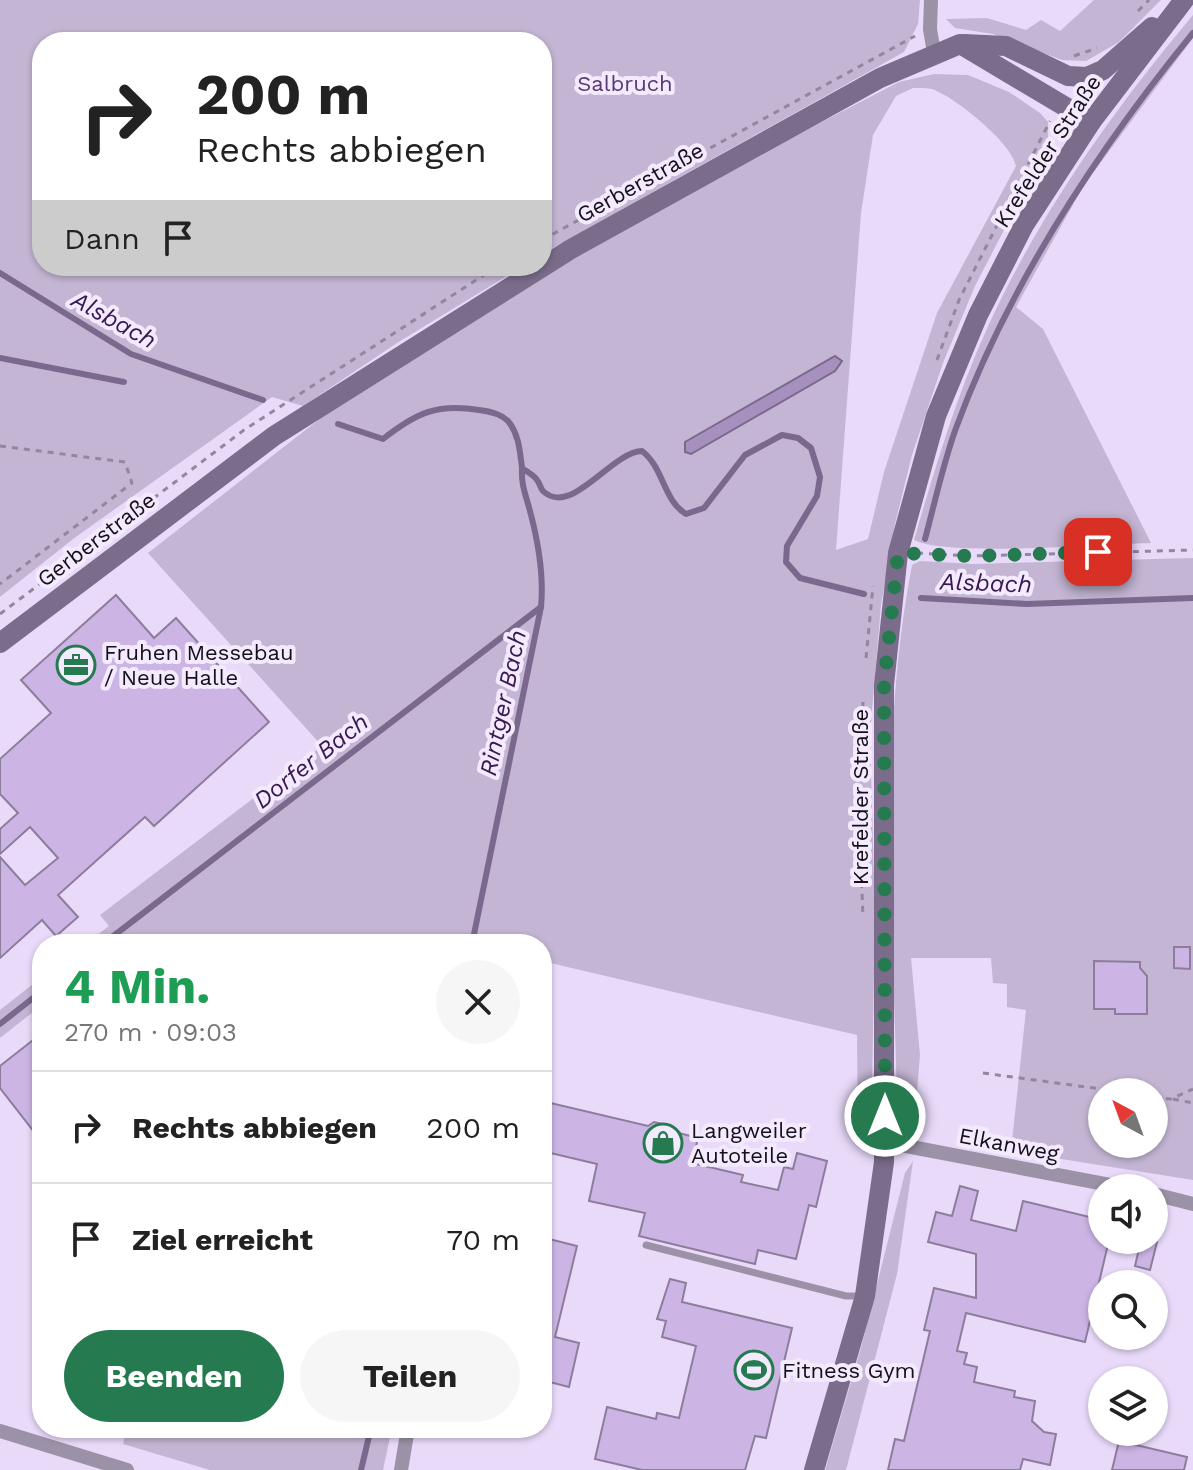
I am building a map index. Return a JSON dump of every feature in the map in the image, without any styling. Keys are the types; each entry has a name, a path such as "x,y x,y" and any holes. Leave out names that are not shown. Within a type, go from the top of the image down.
{"main road":[{"path":"960,44 1006,46 1068,76 1087,77 1103,70 1182,0"},
{"name":"Krefelder Straße","path":"814,1470 865,1296 880,1205 885,1142 884,685 898,553 936,416 978,315 1024,225 1091,122 1182,0"},
{"path":"960,44 1091,122"},
{"name":"Gerberstraße","path":"552,263 617,222 869,84 960,44"},
{"name":"Gerberstraße","path":"0,643 101,564 288,428 531,276"}],"street":[{"path":"931,0 930,29 934,53"},
{"name":"Elkanweg","path":"885,1142 1088,1181"},
{"path":"1168,1198 1193,1204"},
{"path":"0,1431 127,1470"},
{"path":"401,1470 406,1438"}],"lane":[{"path":"646,1245 846,1296 865,1296"}],"path":[{"path":"1128,21 1149,0"},
{"path":"552,234 735,132 930,29"},
{"path":"1067,57 1088,54 1107,42"},
{"path":"0,446 125,462 132,483 0,584"},
{"path":"898,553 971,556 1193,550"},
{"path":"983,1073 1088,1087"},
{"path":"1171,1099 1193,1089"},
{"path":"1168,1099 1193,1103"}],"green space":[{"name":"Salbruch","path":"0,0 920,0 918,24 904,52 552,248 552,32 32,32 32,276 507,276 397,343 303,406 272,397 73,539 0,597"},
{"path":"1094,0 1161,0 1119,42 1086,61 1062,60 993,34 955,28 946,19 987,18 1026,30 1041,20 1060,31"},
{"path":"1193,15 1193,38 1084,185 1016,307 1043,329 1151,543 991,549 932,545 914,540 962,388 986,330 1020,263 1088,152"},
{"path":"934,74 968,75 1009,92 1048,122 1048,145 975,286 943,363 912,455 895,524 881,605 870,734 875,913 871,1149 858,1146 857,1035 552,963 552,934 98,934 109,926 100,915 322,746 148,553 326,414 545,276 552,276 552,271 559,267 750,159 899,82","holes":["913,88 932,89 968,111 994,134 1016,166 937,313 884,472 868,539 836,550 861,213 873,135 896,96","835,356 842,362 835,371 691,454 685,452 685,442"]},
{"path":"1193,558 1193,1180 1011,1151 1026,1010 1007,1007 1007,984 993,983 991,958 911,958 920,1055 915,1115 897,1100 891,765 901,631 912,565 920,561 973,564"},
{"path":"32,985 32,1013 0,1038 0,1010"},
{"path":"913,1161 897,1274 846,1470 825,1470 861,1348 905,1173"},
{"path":"124,1438 390,1438 383,1470 210,1470 123,1444"}],"shaded area":[{"path":"835,356 842,361 835,371 691,454 685,452 685,442"}],"building":[{"path":"116,595 154,638 176,618 269,722 154,826 145,817 58,895 78,917 58,934 54,934 42,920 0,958 0,857 25,885 58,858 30,827 0,854 0,829 18,813 0,794 0,759 51,713 21,680"},
{"path":"1174,947 1190,947 1190,969 1174,968"},
{"path":"1094,961 1140,962 1140,968 1147,976 1147,1014 1115,1014 1115,1009 1094,1009"},
{"path":"32,1041 32,1129 0,1088 0,1066"},
{"path":"552,1103 648,1126 654,1122 667,1125 671,1131 698,1138 692,1163 743,1175 741,1182 778,1190 784,1167 793,1169 797,1153 827,1161 816,1207 809,1205 796,1259 758,1250 755,1264 639,1236 645,1213 589,1201 597,1164 552,1153"},
{"path":"960,1186 978,1191 971,1220 1016,1231 1023,1201 1088,1217 1088,1254 1106,1254 1102,1270 1088,1270 1088,1329 1085,1342 966,1313 957,1351 967,1353 964,1364 977,1367 974,1382 1015,1391 1014,1397 1035,1401 1032,1421 1044,1432 1056,1434 1050,1465 1023,1459 1020,1470 888,1470 895,1439 904,1441 930,1331 924,1330 934,1288 976,1298 976,1254 928,1242 936,1212 952,1216"},
{"path":"552,1240 577,1246 555,1337 579,1343 569,1387 552,1383"},
{"path":"1138,1254 1154,1254 1150,1270 1135,1266"},
{"path":"670,1279 686,1283 682,1302 792,1328 766,1438 755,1436 745,1470 642,1470 595,1459 607,1407 656,1419 657,1413 679,1418 696,1346 662,1337 666,1321 657,1319"},
{"path":"1118,1446 1140,1446 1187,1457 1184,1470 1112,1470"}],"waterway":[{"path":"925,539 956,428 977,375 1029,271 1058,221 1123,124 1193,33"},
{"name":"Alsbach","path":"0,273 131,354 263,400"},
{"path":"0,358 124,382"},
{"name":"Alsbach","path":"338,424 383,439 417,417 439,409 464,408 494,413 508,421 515,432 522,468 536,478 543,491 554,497 578,490 617,461 642,451 655,466 673,501 686,514 704,508 745,455 782,435 798,438 811,448 820,477 817,496 787,546 786,562 800,578 864,594"},
{"name":"Rintger Bach","path":"474,934 541,607 540,559 522,468"},
{"name":"Alsbach","path":"921,598 1027,604 1193,598"},
{"name":"Dorfer Bach","path":"116,934 541,607"},
{"name":"Dorfer Bach","path":"0,1024 32,999"},
{"name":"Rintger Bach","path":"361,1470 369,1438"}],"place":[{"name":"Fruhen Messebau / Neue Halle","path":"76,665"},
{"name":"Langweiler Autoteile","path":"663,1143"},
{"name":"Fitness Gym","path":"754,1370"}],"route":[{"path":"885,1116 884,685 898,553 971,556 1098,552"}]}
